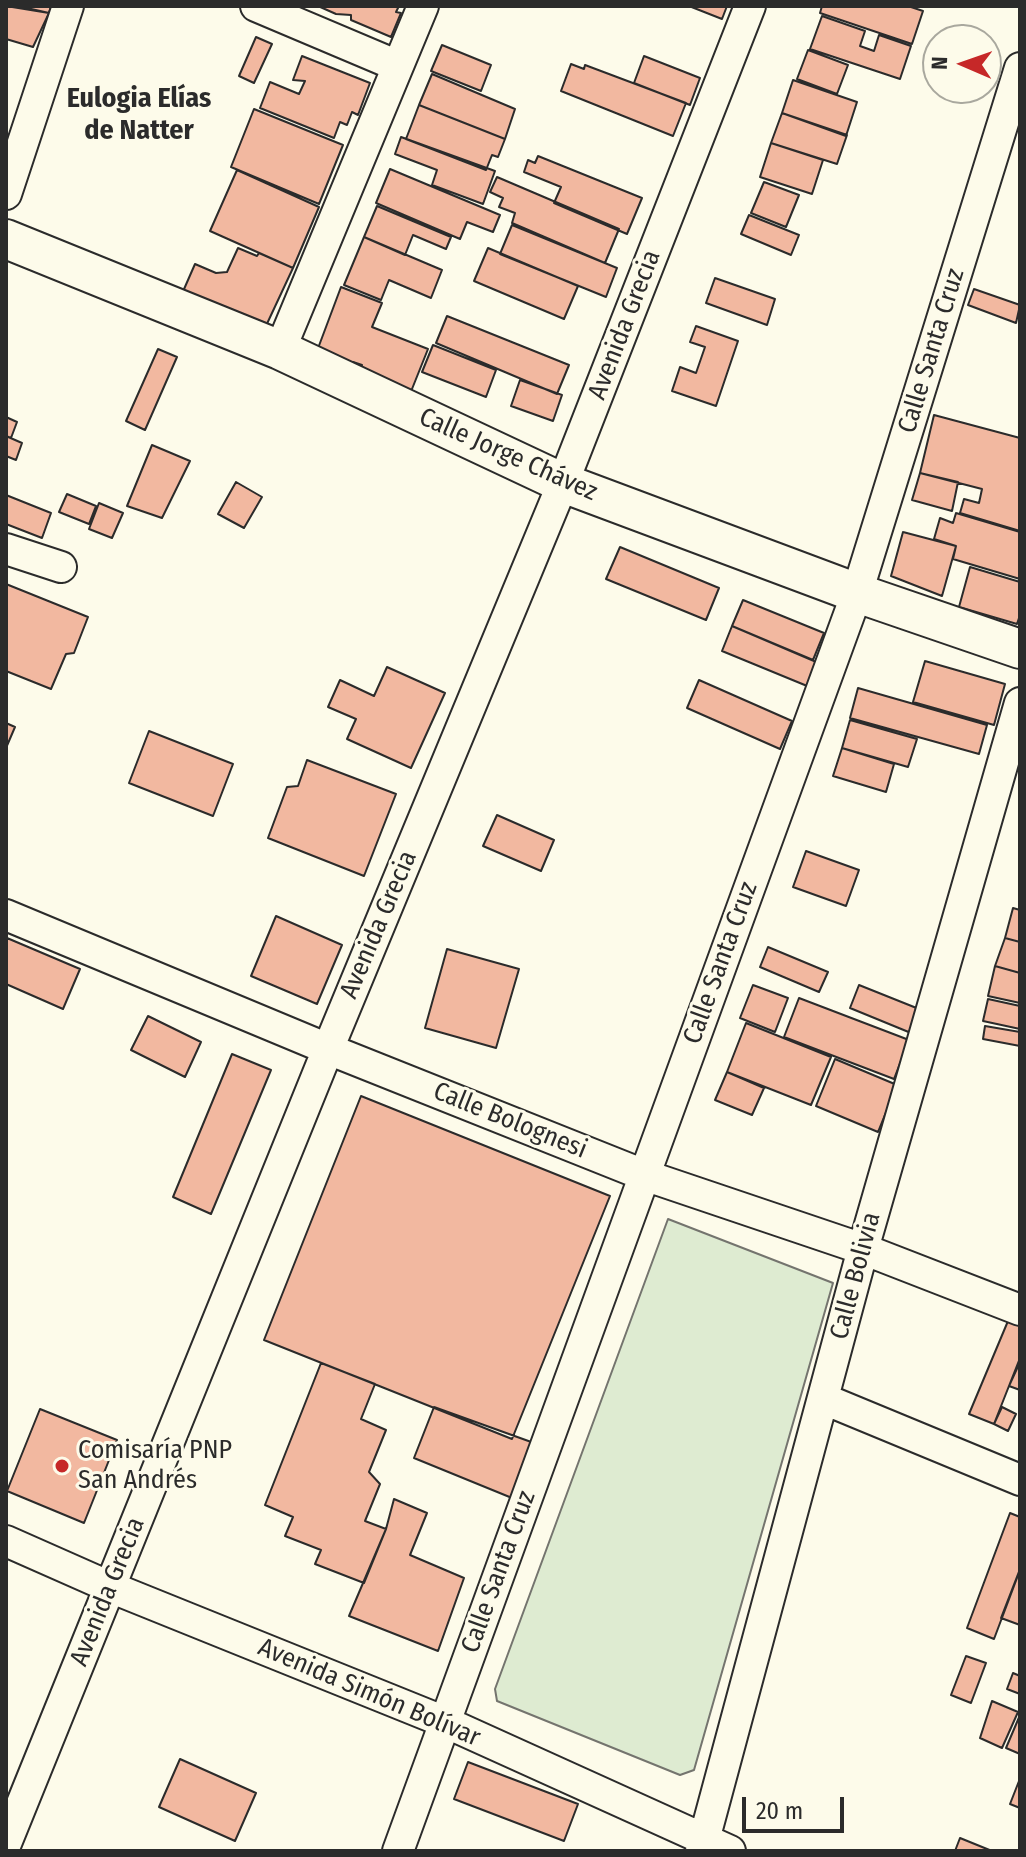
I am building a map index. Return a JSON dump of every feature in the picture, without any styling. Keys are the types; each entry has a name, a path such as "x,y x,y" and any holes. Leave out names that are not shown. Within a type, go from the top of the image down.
{"street":[{"path":"6,194 68,6"},
{"path":"256,6 398,66"},
{"path":"280,350 423,6"},
{"name":"Avenida Grecia","path":"6,1843 328,1049 563,483 750,6"},
{"name":"Calle Santa Cruz","path":"398,1851 857,593 1020,68"},
{"name":"Calle Jorge Chávez","path":"6,239 280,350 563,483 857,593 1020,649"},
{"path":"6,549 61,567"},
{"name":"Calle Bolivia","path":"712,1847 863,1249 1020,703"},
{"name":"Calle Bolognesi","path":"6,915 328,1049 644,1175 863,1249 1020,1310"},
{"path":"824,1399 1020,1480"},
{"name":"Avenida Simón Bolívar","path":"6,1541 110,1587 445,1722 712,1847"}],"green space":[{"path":"668,1219 833,1283 694,1770 680,1775 497,1701 495,1689"}],"building":[{"path":"6,6 49,13 33,47 6,39"},
{"path":"18,6 51,6 49,13"},
{"path":"318,6 399,6 396,12 401,13 391,37 351,20 351,15 336,14"},
{"path":"689,6 727,6 722,19"},
{"path":"822,6 908,6 923,11 912,44 820,13"},
{"path":"822,16 865,31 860,46 874,51 879,35 911,46 900,79 810,49"},
{"path":"256,37 272,44 254,83 239,76"},
{"path":"442,45 491,65 481,91 431,71"},
{"path":"808,50 848,65 837,94 797,79"},
{"path":"302,56 370,83 358,115 352,112 347,125 340,122 334,138 260,108 270,82 299,94 305,81 293,80"},
{"path":"644,56 700,78 690,105 634,83"},
{"path":"571,64 584,69 585,65 686,103 673,136 561,91"},
{"path":"432,74 515,109 505,139 419,105"},
{"path":"793,80 857,102 846,136 782,113"},
{"path":"419,105 505,139 498,157 492,155 486,170 406,139"},
{"path":"254,109 343,145 319,204 231,167"},
{"path":"782,113 847,135 837,164 771,143"},
{"path":"401,137 495,171 483,204 432,185 437,170 395,154"},
{"path":"771,143 823,160 812,194 760,177"},
{"path":"538,156 642,198 627,234 554,203 561,187 524,172 528,160 535,163"},
{"path":"390,169 500,215 493,232 467,222 460,239 376,203"},
{"path":"237,170 319,207 293,268 210,231"},
{"path":"497,177 619,229 605,263 512,223 515,213 499,207 503,198 490,192"},
{"path":"764,182 799,195 786,227 751,213"},
{"path":"377,206 451,237 446,249 413,235 405,255 364,237"},
{"path":"749,215 799,235 791,255 741,234"},
{"path":"512,225 617,268 606,297 500,254"},
{"path":"364,237 442,270 431,298 389,280 381,300 344,285"},
{"path":"238,248 257,256 259,253 293,268 265,328 181,296 195,264 216,273 227,272"},
{"path":"488,248 578,286 564,319 474,281"},
{"path":"715,278 775,299 767,325 706,303"},
{"path":"341,287 382,303 372,327 428,349 410,394 358,374 362,365 353,362 350,372 317,351"},
{"path":"974,289 1020,305 1016,323 968,305"},
{"path":"447,316 569,365 557,394 436,343"},
{"path":"696,326 738,341 716,406 672,391 680,367 696,373 705,347 690,342"},
{"path":"433,345 496,370 486,397 422,372"},
{"path":"158,349 177,357 145,430 126,421"},
{"path":"520,380 562,395 553,421 511,406"},
{"path":"934,415 1020,438 1020,531 960,513 964,499 979,503 982,489 920,473"},
{"path":"6,417 17,422 11,438 6,436"},
{"path":"6,436 22,443 16,460 6,456"},
{"path":"152,445 190,461 162,518 127,506"},
{"path":"920,473 958,482 952,511 912,500"},
{"path":"236,482 262,497 244,528 218,514"},
{"path":"67,494 96,506 89,524 59,512"},
{"path":"6,495 51,513 42,538 6,524"},
{"path":"99,503 123,513 112,538 89,529"},
{"path":"956,513 1020,532 1020,579 953,559 956,546 934,539 940,518 953,523"},
{"path":"903,532 956,546 942,596 891,576"},
{"path":"620,547 719,588 706,620 606,579"},
{"path":"970,567 1020,582 1017,624 959,607"},
{"path":"6,584 88,617 74,653 66,654 51,689 6,671"},
{"path":"743,600 824,633 813,660 732,626"},
{"path":"732,626 821,664 812,688 722,651"},
{"path":"925,661 1005,684 994,725 913,702"},
{"path":"387,667 445,693 411,768 347,739 356,719 328,707 340,680 374,696"},
{"path":"699,680 792,721 780,749 687,708"},
{"path":"858,688 987,725 979,754 850,718"},
{"path":"850,720 917,739 908,767 842,748"},
{"path":"6,723 15,727 6,748"},
{"path":"149,731 233,764 213,816 129,783"},
{"path":"842,748 894,764 886,792 833,776"},
{"path":"307,760 396,794 364,876 268,838 287,787 298,786"},
{"path":"497,815 554,840 541,871 483,846"},
{"path":"806,851 859,870 846,906 793,887"},
{"path":"1013,908 1020,910 1020,942 1005,938"},
{"path":"276,916 342,945 317,1004 251,976"},
{"path":"7,938 80,969 63,1009 6,984"},
{"path":"1005,938 1020,942 1020,973 995,966"},
{"path":"768,947 828,972 819,992 760,967"},
{"path":"447,949 519,969 496,1048 425,1028"},
{"path":"995,966 1020,973 1020,1003 988,996"},
{"path":"753,985 788,998 775,1032 740,1018"},
{"path":"859,985 919,1009 911,1033 850,1008"},
{"path":"799,998 909,1040 894,1079 784,1037"},
{"path":"988,999 1020,1006 1020,1029 983,1021"},
{"path":"148,1016 201,1042 185,1077 131,1050"},
{"path":"746,1023 831,1057 811,1105 727,1072"},
{"path":"985,1026 1020,1032 1020,1046 983,1039"},
{"path":"232,1054 271,1070 211,1214 173,1197"},
{"path":"835,1059 897,1085 878,1132 816,1106"},
{"path":"727,1072 764,1088 752,1115 715,1100"},
{"path":"361,1096 610,1196 512,1439 264,1340"},
{"path":"1008,1321 1020,1326 1020,1358 994,1424 969,1414"},
{"path":"1020,1362 1020,1390 1009,1386"},
{"path":"321,1363 375,1384 361,1419 386,1430 369,1472 380,1484 365,1521 386,1529 364,1583 315,1564 321,1550 285,1536 293,1517 265,1505"},
{"path":"434,1407 534,1443 512,1498 414,1458"},
{"path":"1002,1407 1016,1414 1008,1431 994,1424"},
{"name":"Comisaría PNP San Andrés","path":"40,1409 117,1440 84,1523 7,1491"},
{"path":"394,1499 427,1513 410,1555 464,1578 438,1651 349,1616 386,1529"},
{"path":"1010,1513 1020,1517 1020,1570 994,1639 967,1628"},
{"path":"1020,1569 1020,1625 1001,1618"},
{"path":"966,1656 986,1663 971,1703 951,1695"},
{"path":"1013,1673 1020,1676 1020,1694 1007,1689"},
{"path":"992,1701 1018,1712 1002,1748 980,1738"},
{"path":"1020,1715 1020,1754 1006,1748"},
{"path":"180,1759 256,1793 235,1841 159,1807"},
{"path":"468,1762 578,1804 564,1841 454,1799"},
{"path":"1020,1782 1020,1808 1010,1804"},
{"path":"960,1838 992,1851 955,1851"}],"place":[{"name":"Comisaría PNP San Andrés","path":"62,1466"}],"district":[{"name":"Eulogia Elías de Natter","path":"139,115"}]}
